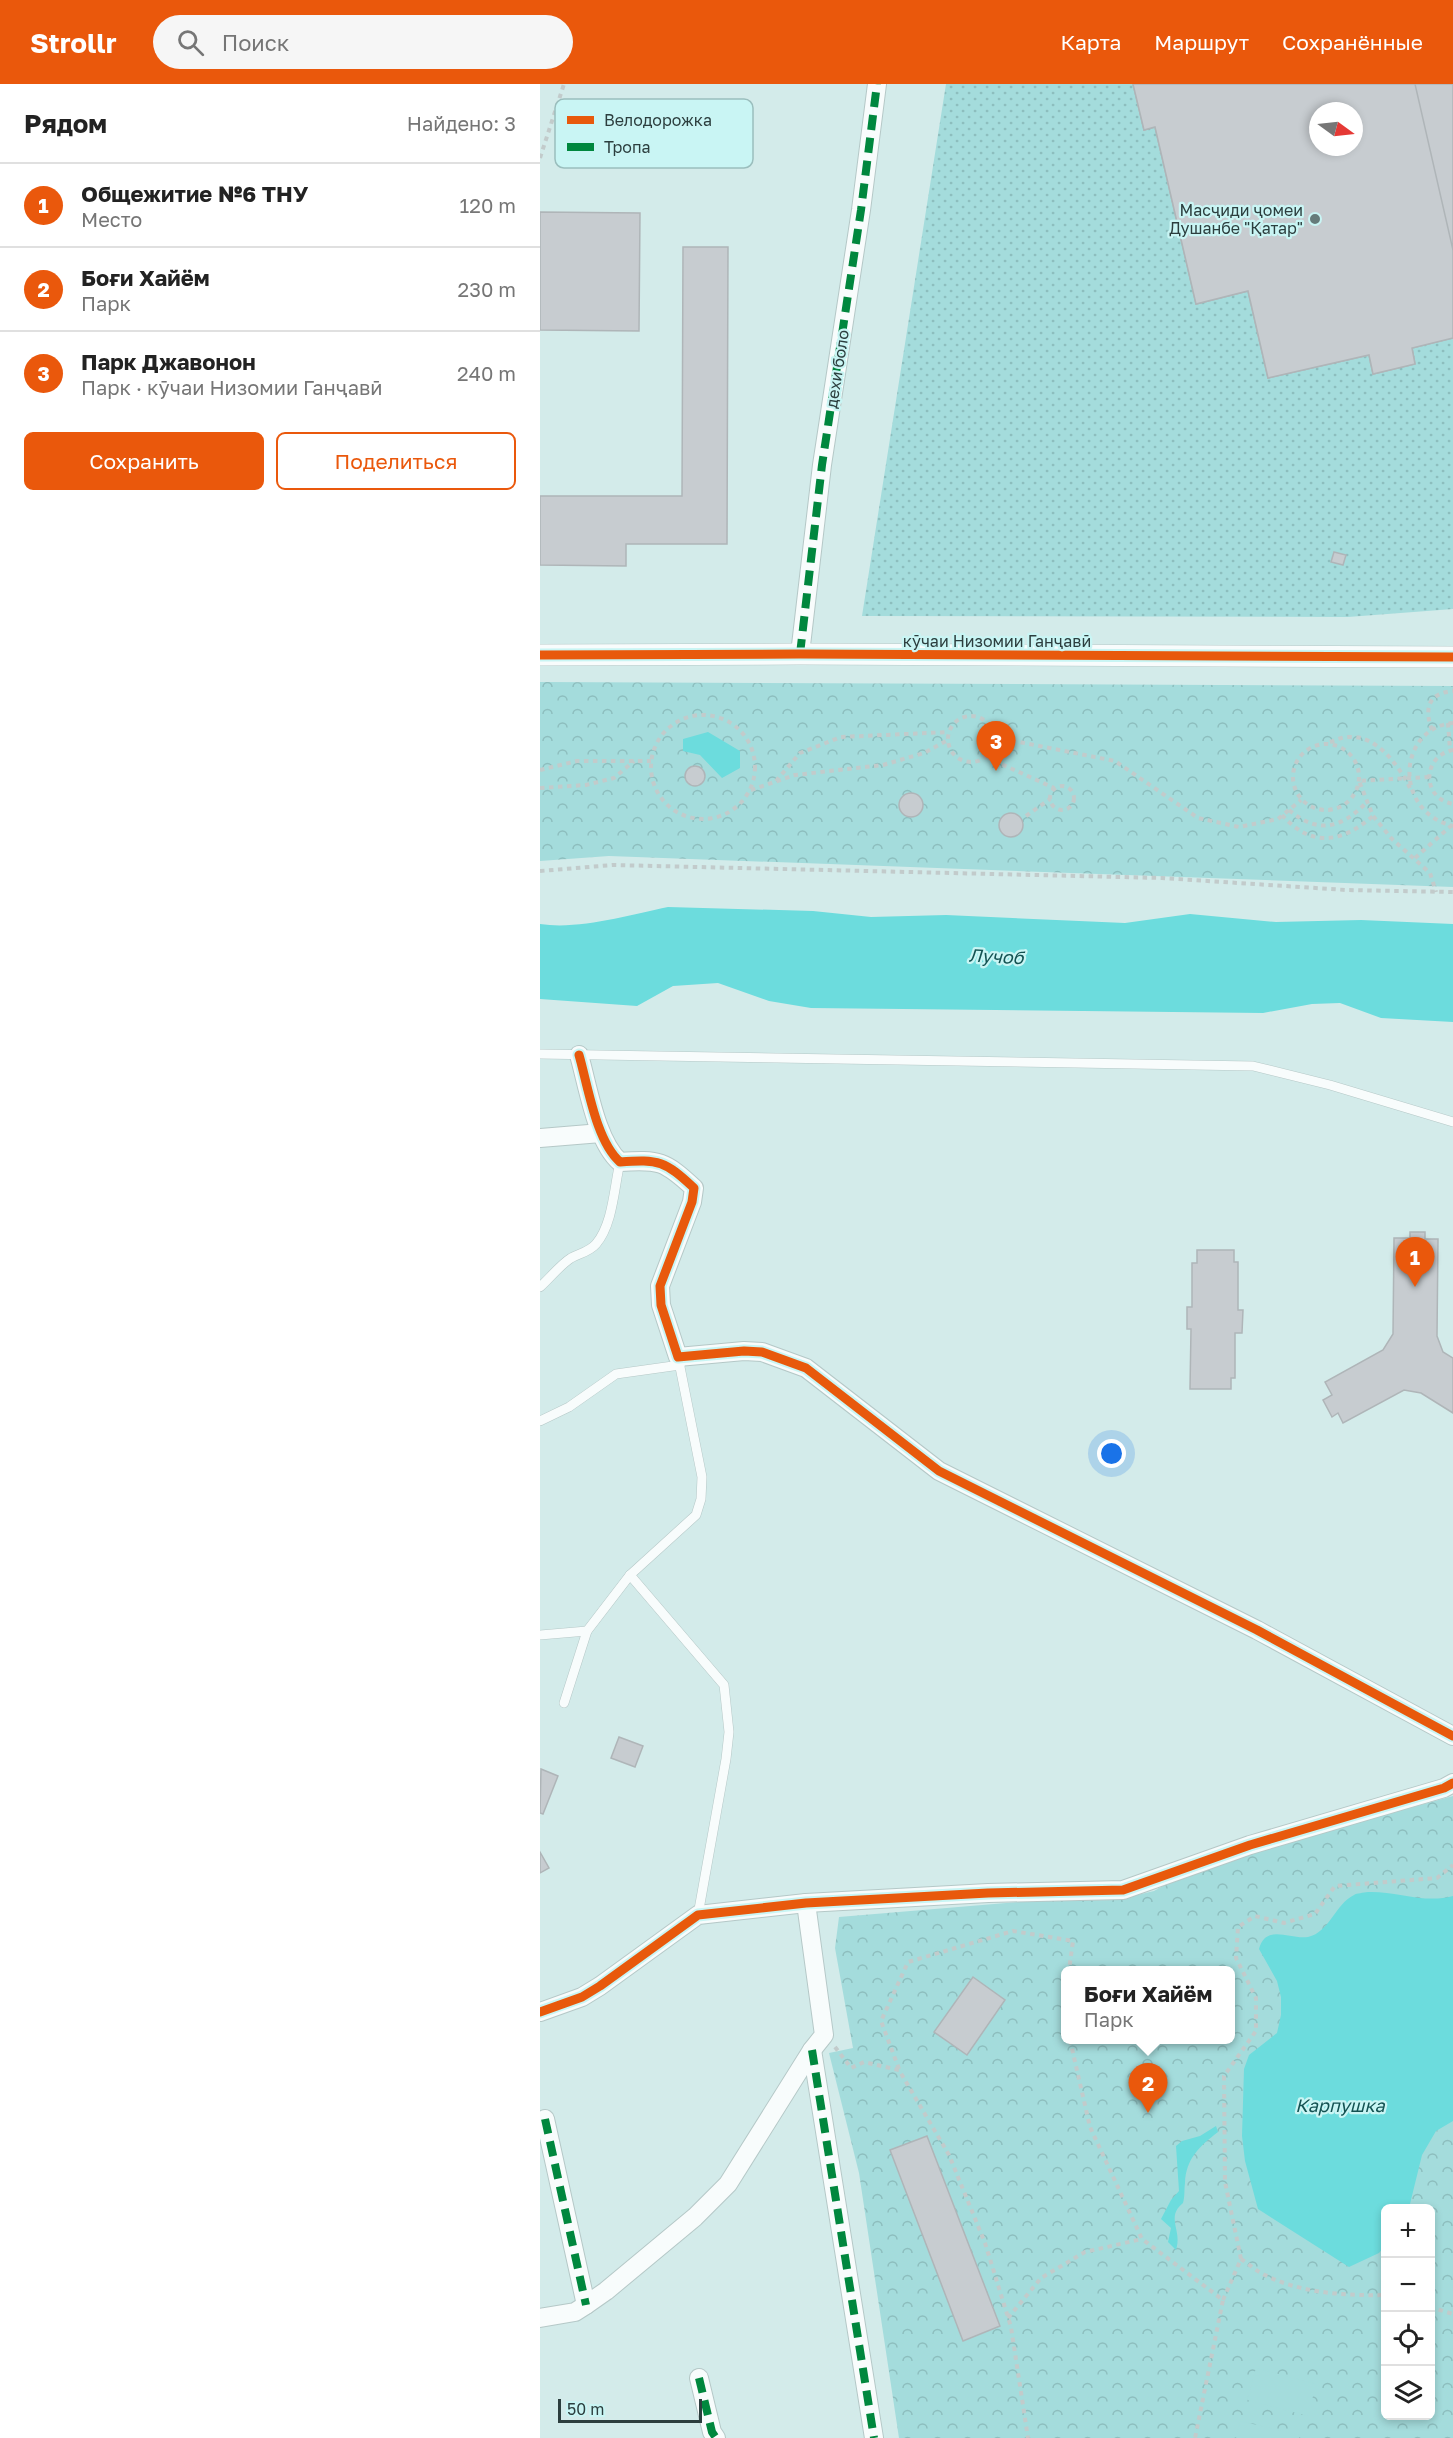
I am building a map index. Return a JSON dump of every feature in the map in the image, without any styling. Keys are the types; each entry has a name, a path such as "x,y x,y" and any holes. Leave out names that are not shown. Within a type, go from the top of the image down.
{"street":[{"name":"дехи боло","path":"801,654 822,465 861,210 877,84"},
{"name":"кӯчаи Низомии Ганҷавӣ","path":"540,655 1453,657"},
{"path":"579,1055 601,1133 613,1156 620,1162 647,1160 665,1164 694,1188 692,1202 660,1286 661,1305 679,1361 744,1351 762,1352 806,1368 939,1471 1257,1630 1453,1736"},
{"path":"540,1138 601,1133"},
{"path":"540,2012 582,1997 600,1986 698,1915 806,1903 988,1893 1123,1890 1250,1845 1444,1788 1453,1783"},
{"path":"540,2318 553,2318 575,2312 586,2305 695,2217 728,2184 812,2050 824,2035 806,1903"},
{"path":"812,2050 874,2438"},
{"path":"545,2119 586,2305"},
{"path":"699,2378 712,2432 716,2438"}],"lane":[{"path":"540,1054 1254,1066 1330,1085 1453,1122"},
{"path":"540,1287 572,1258 595,1245 604,1231 620,1162"},
{"path":"540,1421 569,1407 616,1374 679,1361 702,1477 701,1499 696,1515 630,1575 587,1631 564,1703"},
{"path":"630,1575 724,1685 729,1732 726,1759 698,1915"},
{"path":"540,1635 587,1631"}],"path":[{"path":"559,99 564,84"},
{"path":"540,158 555,112"},
{"path":"1432,730 1427,717 1432,698 1439,692 1453,691"},
{"path":"706,714 722,718 737,726 748,740 754,756 755,773 750,790 740,805 725,815 708,820 690,818 674,811 662,800 653,784 651,761 653,751 661,736 673,724 688,716 706,714"},
{"path":"974,716 988,723 994,737 991,751 986,757 973,763 958,759 949,747 949,732 958,720 974,716"},
{"path":"1407,779 1411,758 1419,743 1432,730 1450,723 1451,750 1434,760 1429,777 1435,794 1441,800 1453,804"},
{"path":"775,782 800,753 841,737 949,732"},
{"path":"994,737 1115,761 1198,818 1239,827 1278,819 1301,800"},
{"path":"1326,743 1337,745 1354,759 1359,770 1356,792 1349,801 1330,810 1309,806 1301,800 1292,780 1297,759 1305,750 1315,745 1350,737 1369,742 1386,752 1407,779 1421,808 1435,820 1452,826 1415,858"},
{"path":"750,790 795,775 883,765 924,753 948,740"},
{"path":"986,757 1054,788"},
{"path":"540,770 577,760 651,761"},
{"path":"540,788 586,785 614,778 635,761"},
{"path":"1359,781 1429,777"},
{"path":"1359,781 1373,816 1392,839 1430,873 1436,891"},
{"path":"1026,816 1050,799 1054,788 1061,785 1069,787 1074,801 1069,808 1061,810 1053,806 1050,799"},
{"path":"1289,810 1301,819 1321,826 1340,823 1366,802"},
{"path":"1282,815 1294,829 1317,837 1340,837 1357,830 1373,816"},
{"path":"540,871 613,865 1162,878 1346,890 1453,892"},
{"path":"1195,2438 1223,2300 1241,2259 1225,2182 1224,2076 1256,2031 1256,1998 1236,1958 1238,1927 1255,1916 1284,1923 1315,1914 1335,1886 1437,1878 1453,1865"},
{"path":"1028,2438 1008,2318 984,2243 948,2155 899,2070 881,2021 908,1962 1013,1931 1074,1941 1070,1966"},
{"path":"824,2035 851,2068 864,2062 899,2070"},
{"path":"1071,2044 1089,2127 1142,2239 1223,2300"},
{"path":"1008,2318 1041,2278 1085,2252 1142,2239"},
{"path":"1241,2259 1265,2275 1304,2289 1358,2296 1381,2295"},
{"path":"1435,2308 1453,2314"}],"green space":[{"name":"Масҷиди ҷомеи Душанбе \"Қатар\"","path":"946,84 1453,84 1453,609 1348,617 862,616"},
{"path":"540,682 1453,686 1453,887 609,856 540,861"},
{"path":"1453,1796 1453,2438 899,2438 859,2173 829,2053 853,2048 835,1948 839,1917 1031,1901 1116,1900 1154,1891 1198,1866"},
{"path":"1256,2368 1316,2384 1308,2416 1247,2400"},
{"path":"1240,2421 1299,2435 1299,2438 1236,2438"}],"water":[{"path":"708,732 740,751 740,768 722,778 700,755 683,751 683,739"},
{"name":"Лучоб","path":"668,907 813,911 871,917 946,915 1125,923 1190,914 1276,922 1361,920 1453,924 1453,1022 1381,1018 1340,1003 1312,1004 1263,1013 811,1008 769,1001 718,983 673,986 637,1006 540,999 540,924 587,923"},
{"name":"Карпушка","path":"1379,1892 1432,1899 1453,1896 1453,2121 1436,2131 1422,2155 1410,2204 1381,2204 1381,2251 1349,2267 1258,2209 1245,2161 1242,2136 1244,2069 1249,2055 1277,2033 1281,2015 1281,1997 1277,1981 1259,1949 1262,1941 1279,1934 1308,1937 1316,1934 1322,1930 1347,1899 1355,1894"},
{"path":"1216,2126 1218,2132 1195,2153 1188,2166 1183,2203 1175,2214 1178,2237 1176,2250 1168,2242 1171,2228 1161,2219 1171,2200 1179,2191 1176,2146"}],"building":[{"name":"Масҷиди ҷомеи Душанбе \"Қатар\"","path":"1133,84 1338,84 1241,107 1294,339 1361,323 1357,303 1399,293 1404,316 1453,304 1453,338 1412,348 1415,364 1373,374 1369,355 1268,378 1248,291 1196,304 1155,127 1144,130"},
{"name":"Масҷиди ҷомеи Душанбе \"Қатар\"","path":"1133,84 1453,84 1453,338 1412,348 1415,364 1373,374 1369,355 1268,378 1248,291 1196,304 1155,127 1144,130"},
{"path":"1415,84 1453,84 1453,250"},
{"path":"540,212 640,213 639,331 540,330"},
{"path":"683,247 728,247 727,544 626,544 626,566 540,565 540,496 682,496"},
{"path":"1334,552 1346,555 1343,565 1331,562"},
{"path":"695,766 702,769 705,776 702,783 695,786 688,783 685,776 688,769"},
{"path":"911,793 916,794 922,800 922,810 916,816 911,817 906,816 900,810 899,805 900,800 906,794"},
{"path":"1011,813 1016,814 1022,820 1022,830 1016,836 1011,837 1006,836 1000,830 999,825 1000,820 1006,814"},
{"path":"1410,1232 1425,1232 1425,1239 1438,1239 1437,1336 1443,1352 1453,1358 1453,1413 1421,1393 1404,1390 1343,1423 1338,1413 1332,1417 1323,1400 1332,1395 1325,1382 1383,1350 1393,1334 1394,1238 1410,1238"},
{"path":"1197,1250 1234,1250 1234,1262 1238,1262 1238,1310 1243,1310 1242,1333 1235,1333 1235,1378 1231,1378 1231,1389 1190,1389 1191,1329 1187,1329 1187,1307 1192,1307 1192,1263 1197,1263"},
{"path":"619,1737 643,1746 635,1767 611,1758"},
{"path":"541,1769 558,1776 543,1814 540,1813"},
{"path":"540,1852 549,1868 540,1873"},
{"path":"973,1977 1005,2000 967,2055 934,2032"},
{"path":"927,2136 1000,2326 963,2341 890,2150"}],"marked path":[{"path":"800,654 822,465 861,210 877,84"},
{"path":"812,2050 874,2438"},
{"path":"545,2119 586,2305"},
{"path":"699,2378 712,2432 716,2438"}],"cycle path":[{"path":"540,655 1453,657"},
{"path":"579,1055 599,1127 612,1153 620,1162 644,1161 661,1164 676,1172 694,1188 692,1202 660,1286 661,1305 678,1357 744,1351 762,1352 806,1368 939,1471 1257,1630 1453,1736"},
{"path":"540,2012 582,1997 600,1986 698,1915 806,1903 988,1893 1123,1890 1250,1845 1444,1788 1453,1783"}],"place":[{"name":"Масҷиди ҷомеи Душанбе \"Қатар\"","path":"1315,219"},
{"name":"Парк Джавонон","path":"996,771"},
{"name":"Общежитие №6 ТНУ","path":"1415,1287"},
{"name":"Боғи Хайём","path":"1148,2113"}]}
